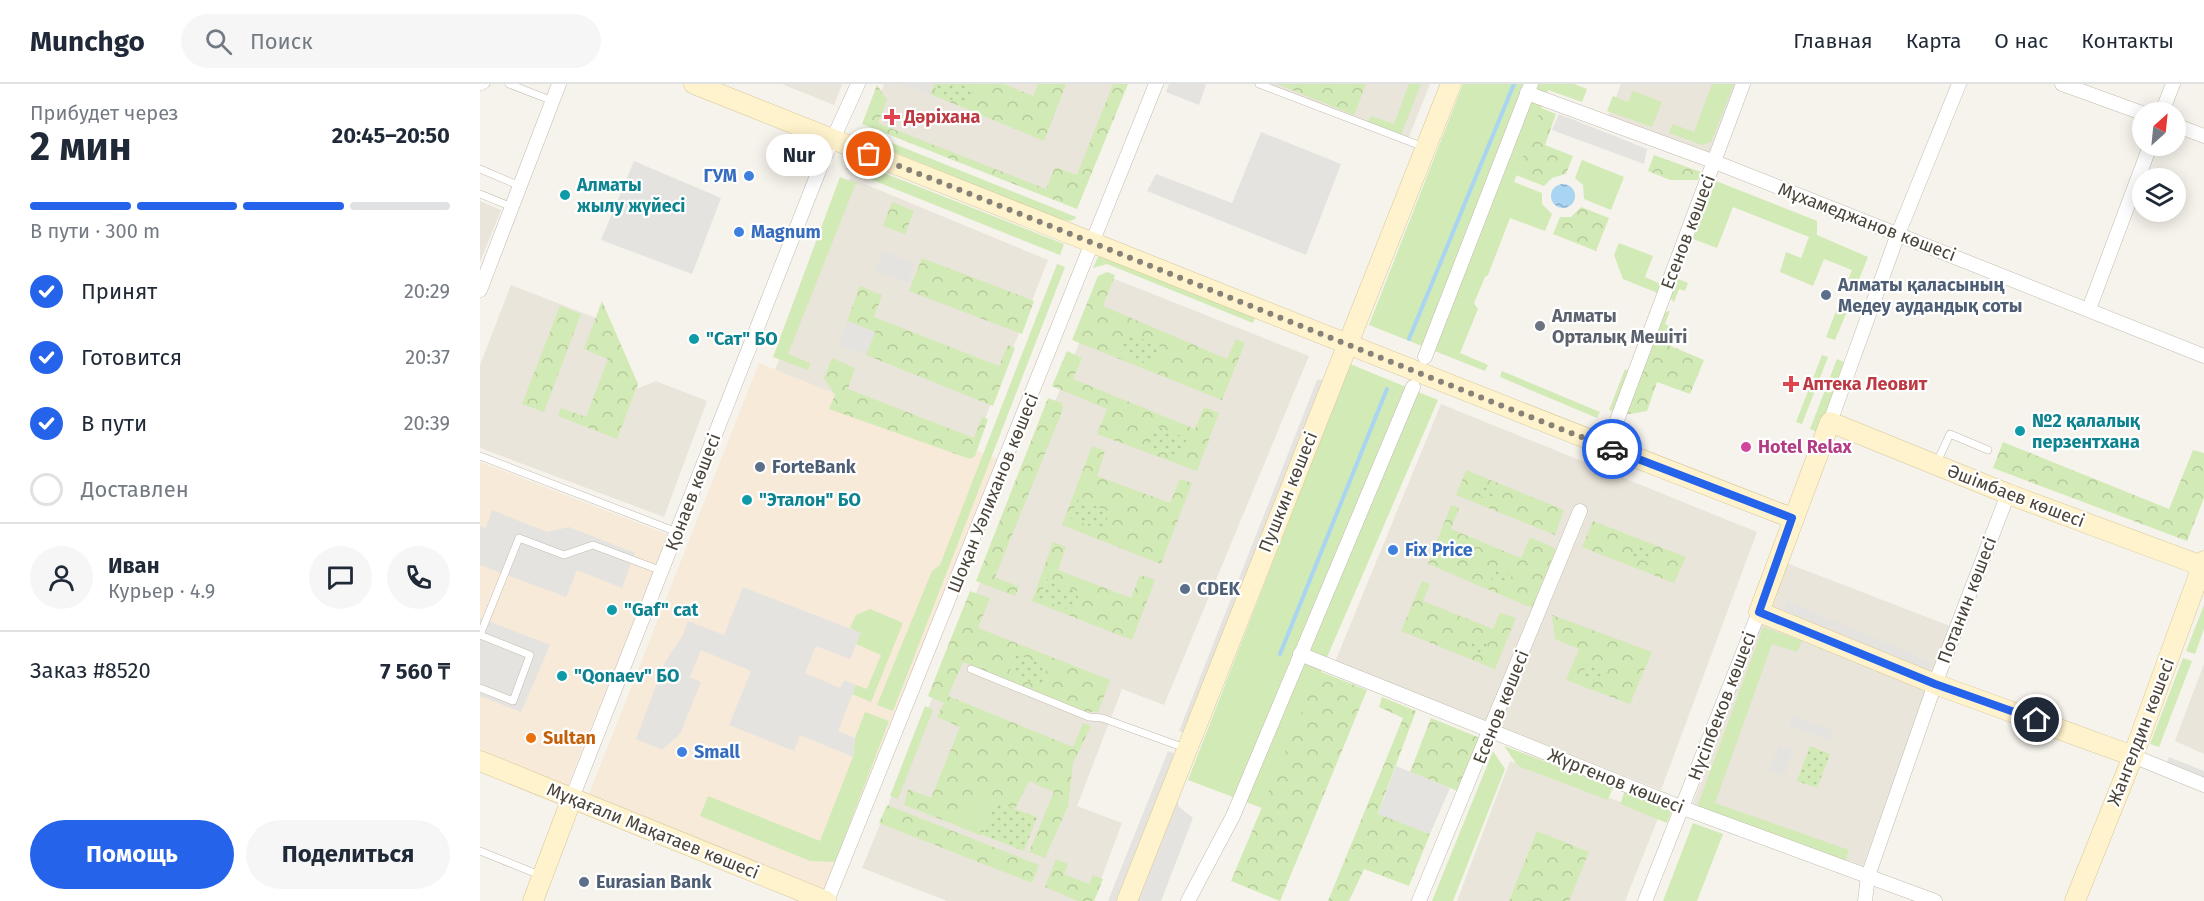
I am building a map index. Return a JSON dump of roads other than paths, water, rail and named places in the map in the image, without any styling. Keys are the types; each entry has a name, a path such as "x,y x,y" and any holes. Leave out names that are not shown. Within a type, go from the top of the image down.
{"street":[{"path":"480,290 559,84"},
{"path":"694,84 1346,345 1419,371 1792,518"},
{"name":"Қонаев көшесі","path":"532,901 833,140 858,84"},
{"name":"Шоқан Уәлиханов көшесі","path":"827,901 1094,243 1156,84"},
{"name":"Пушкин көшесі","path":"1127,901 1451,84"},
{"name":"Есенов көшесі","path":"1607,447 1743,84"},
{"path":"1959,84 1898,234 1759,612 1935,684 2133,756 2204,785"},
{"path":"2062,84 2132,109"},
{"path":"2166,102 2174,84"},
{"path":"1425,357 1529,89"},
{"name":"Мұхамеджанов көшесі","path":"1529,89 2204,356"},
{"path":"2186,129 2204,136"},
{"path":"2089,309 2146,156"},
{"path":"1188,901 1233,816 1413,387"},
{"name":"Әшімбаев көшесі","path":"1830,422 2008,494 2203,564"},
{"name":"Потанин көшесі","path":"1865,901 1868,876 1935,684 2008,494"},
{"name":"Есенов көшесі","path":"1419,901 1580,512"},
{"name":"Жангелдин көшесі","path":"2075,901 2133,756 2203,564"},
{"name":"Нүсіпбеков көшесі","path":"1645,901 1759,612"},
{"name":"Жүргенов көшесі","path":"1300,654 1683,808 1935,901"},
{"name":"Мұқағали Мақатаев көшесі","path":"480,761 827,901"}],"lane":[{"path":"480,87 486,84"},
{"path":"509,84 553,101"},
{"path":"1258,84 1425,148"},
{"path":"480,169 520,186"},
{"path":"480,194 512,207"},
{"path":"1936,466 1950,434 1988,450"},
{"path":"480,456 677,532"},
{"path":"480,688 513,701 530,655 480,635 519,538 564,555 593,545 662,571"},
{"path":"971,669 1089,717 1102,718 1186,749"},
{"path":"480,851 542,876"}],"water":[{"path":"1563,184 1568,185 1574,191 1574,201 1568,207 1563,208 1558,207 1552,201 1551,196 1552,191 1558,185"}],"waterway":[{"path":"1409,339 1514,84"},
{"path":"1280,654 1387,389"}],"place":[{"name":"Дәріхана","path":"892,117"},
{"name":"Nur","path":"869,154"},
{"name":"ГУМ","path":"749,176"},
{"name":"Алматы жылу жүйесі","path":"565,195"},
{"name":"Magnum","path":"739,232"},
{"name":"Алматы қаласының Медеу аудандық соты","path":"1826,295"},
{"name":"Алматы Орталық Мешіті","path":"1540,326"},
{"name":"\"Сат\" БО","path":"694,339"},
{"name":"Аптека Леовит","path":"1791,384"},
{"name":"№2 қалалық перзентхана","path":"2020,431"},
{"name":"Hotel Relax","path":"1746,447"},
{"name":"ForteBank","path":"760,467"},
{"name":"\"Эталон\" БО","path":"747,500"},
{"name":"Fix Price","path":"1393,550"},
{"name":"CDEK","path":"1185,589"},
{"name":"\"Gaf\" cat","path":"612,610"},
{"name":"\"Qonaev\" БО","path":"562,676"},
{"name":"Sultan","path":"531,738"},
{"name":"Small","path":"682,752"},
{"name":"Eurasian Bank","path":"584,882"}]}
